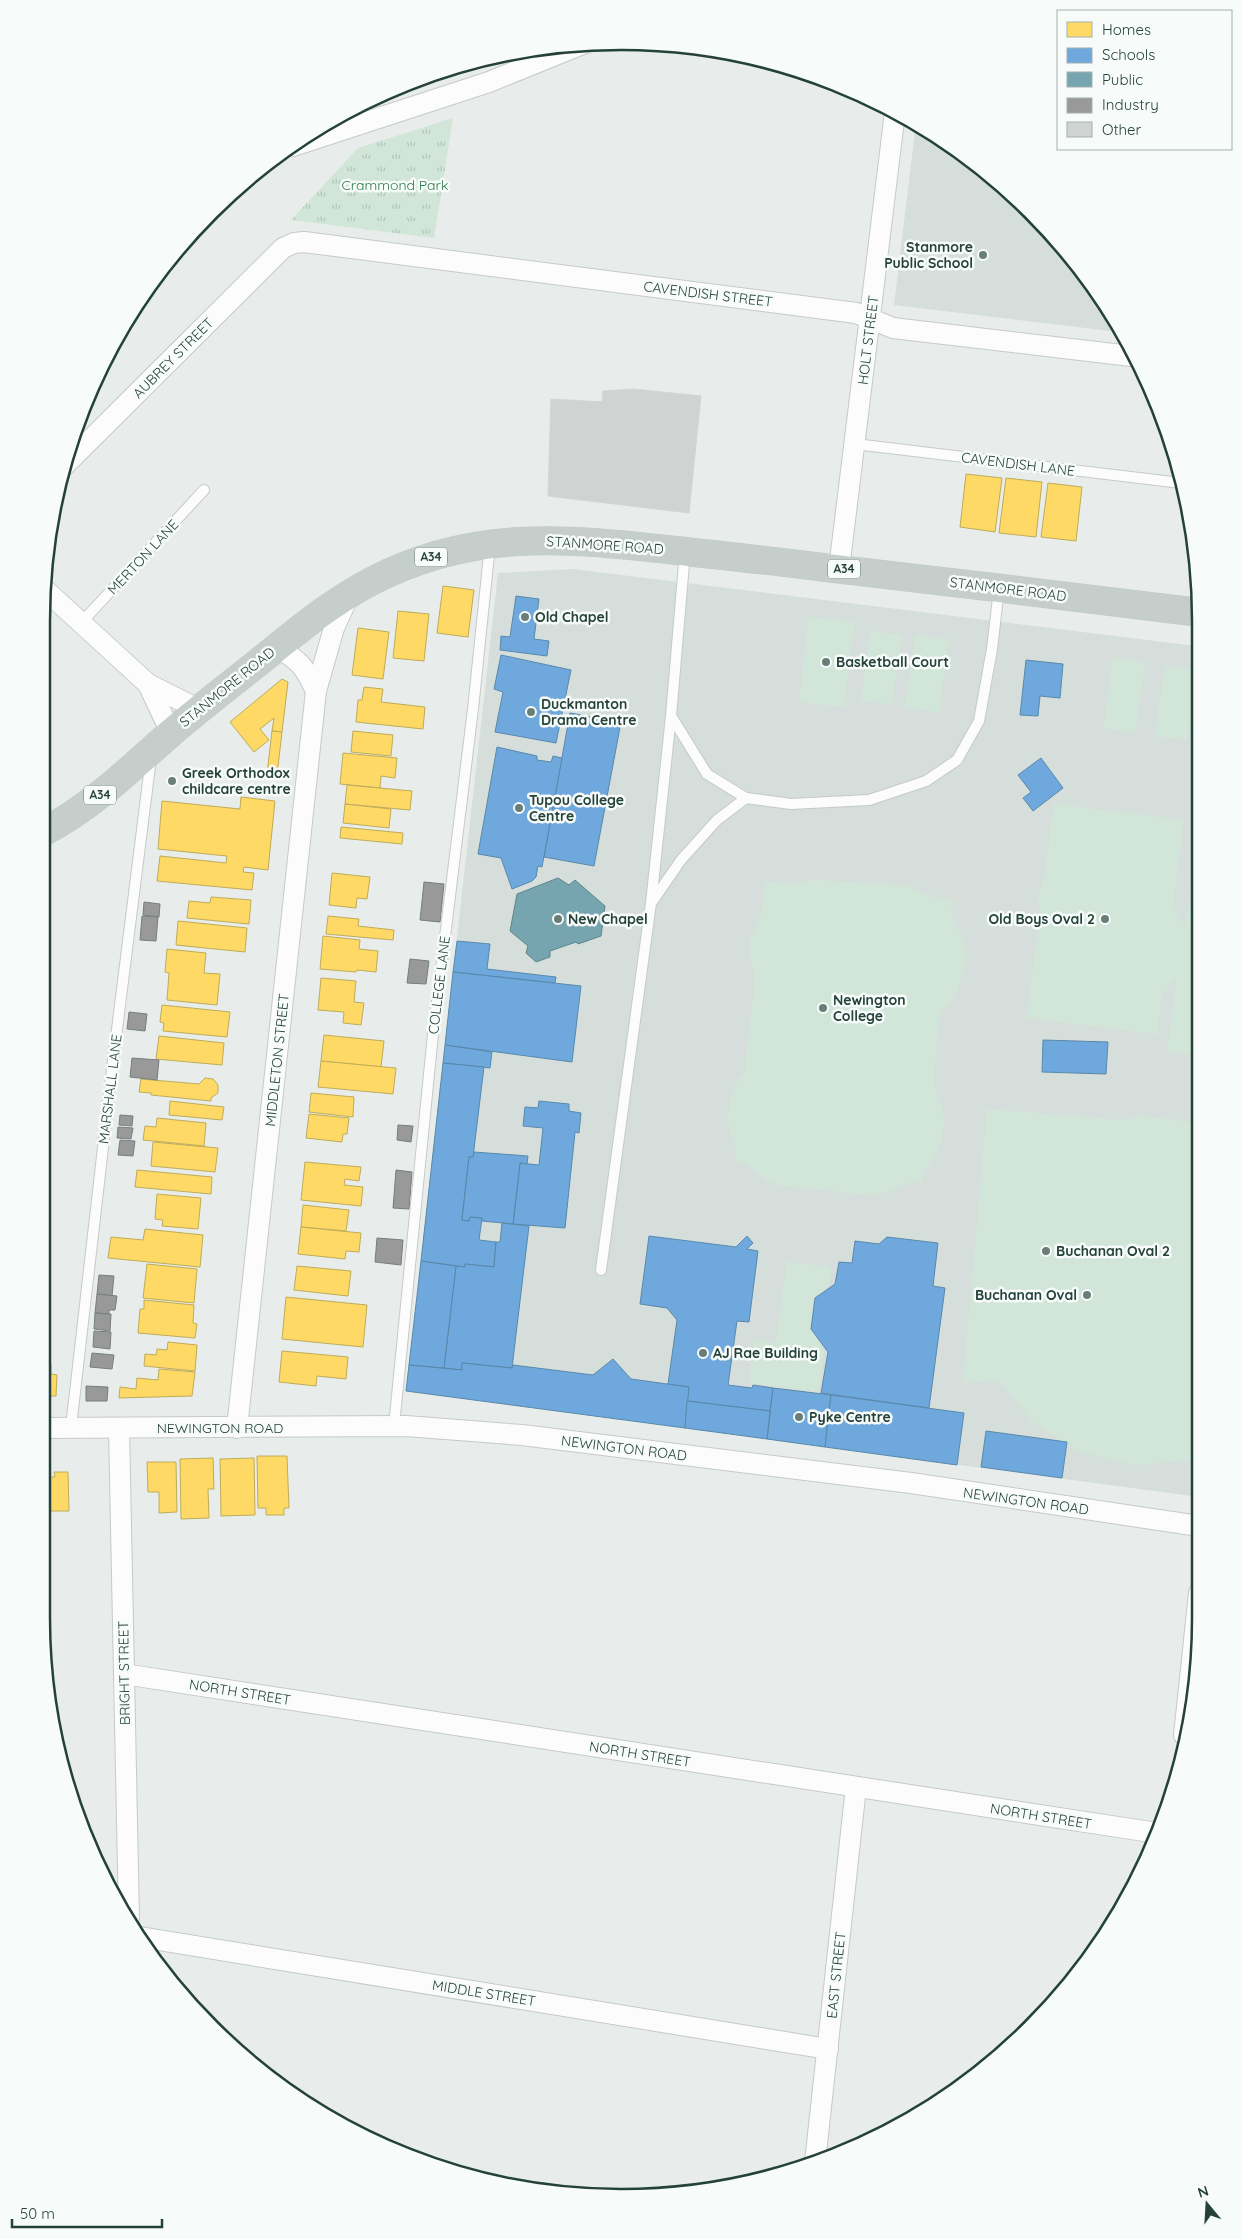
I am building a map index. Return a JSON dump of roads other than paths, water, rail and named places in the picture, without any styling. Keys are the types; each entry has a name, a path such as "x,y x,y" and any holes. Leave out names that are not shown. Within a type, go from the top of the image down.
{"highway":[{"name":"STANMORE ROAD","path":"50,828 96,798 171,733 328,606 374,580 435,555 490,556 519,540 575,540 685,551 1192,611"}],"street":[{"path":"316,138 489,82 556,54"},
{"name":"HOLT STREET","path":"840,569 894,120"},
{"name":"CAVENDISH STREET","path":"282,248 294,243 304,242 856,313 893,328 1126,355"},
{"name":"AUBREY STREET","path":"74,456 282,248"},
{"name":"MIDDLETON STREET","path":"238,1428 316,691 334,628 350,594"},
{"path":"51,595 148,684 200,710"},
{"path":"277,647 305,668 316,691"},
{"path":"148,684 171,733"},
{"name":"NEWINGTON ROAD","path":"50,1428 394,1426 522,1435 911,1483 1192,1525"},
{"name":"BRIGHT STREET","path":"119,1428 129,1908"},
{"name":"NORTH STREET","path":"124,1674 1151,1832"},
{"name":"EAST STREET","path":"817,2155 856,1787"},
{"name":"MIDDLE STREET","path":"148,1938 828,2049"}],"lane":[{"name":"CAVENDISH LANE","path":"855,444 1175,482"},
{"name":"MERTON LANE","path":"82,623 204,490"},
{"path":"601,1270 651,903 671,716 685,551"},
{"name":"COLLEGE LANE","path":"394,1426 433,1034 490,556"},
{"path":"671,716 707,774 746,798 791,804 869,800 926,781 957,760 979,721 1000,588"},
{"name":"MARSHALL LANE","path":"71,1427 151,752"},
{"path":"651,903 681,860 717,820 746,798"}],"place":[{"name":"Stanmore Public School","path":"983,255"},
{"name":"Old Chapel","path":"525,617"},
{"name":"Basketball Court","path":"826,662"},
{"name":"Duckmanton Drama Centre","path":"531,712"},
{"name":"Greek Orthodox childcare centre","path":"172,781"},
{"name":"Tupou College Centre","path":"519,808"},
{"name":"New Chapel","path":"558,919"},
{"name":"Old Boys Oval 2","path":"1105,919"},
{"name":"Newington College","path":"823,1008"},
{"name":"Buchanan Oval 2","path":"1046,1251"},
{"name":"Buchanan Oval","path":"1087,1295"},
{"name":"AJ Rae Building","path":"703,1353"},
{"name":"Pyke Centre","path":"799,1417"}],"park label":[{"name":"Crammond Park","path":"395,185"}]}
